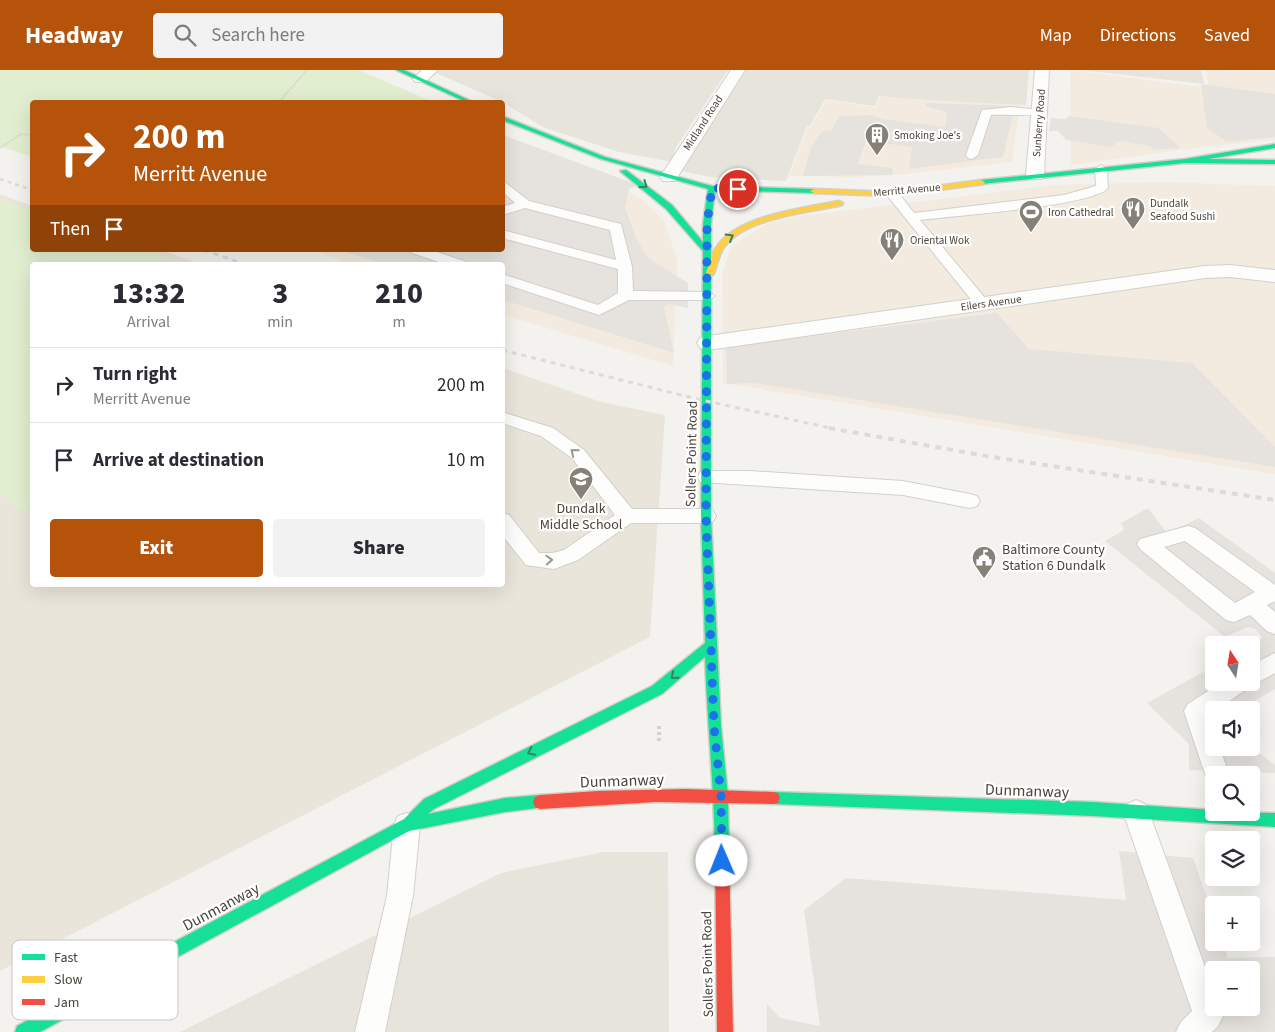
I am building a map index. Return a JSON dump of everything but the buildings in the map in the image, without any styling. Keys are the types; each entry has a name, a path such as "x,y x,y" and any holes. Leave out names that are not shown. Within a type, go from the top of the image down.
{"street":[{"path":"399,70 426,74 467,100"},
{"name":"Midland Road","path":"668,177 738,70"},
{"name":"Sunberry Road","path":"1035,175 1042,70"},
{"path":"505,120 603,158 712,188"},
{"path":"1185,161 1275,146"},
{"path":"603,158 648,187 677,214 706,251"},
{"name":"Merritt Avenue","path":"712,188 892,194 1035,175 1185,161 1275,162"},
{"name":"Merritt Avenue","path":"1101,169 1223,173"},
{"name":"Sollers Point Road","path":"712,188 707,224 706,251 708,279 706,516 714,726 721,796 725,1032"},
{"path":"708,279 722,242 746,228 783,215 892,194"},
{"name":"Eilers Avenue","path":"708,343 1205,272 1230,271 1275,276"},
{"path":"407,825 429,804 656,690 711,645"},
{"name":"Dunmanway","path":"178,948 407,825 505,805 579,798 721,796 1205,814"},
{"name":"Dunmanway","path":"1260,818 1275,820"},
{"name":"Dunmanway","path":"23,1032 45,1020"}],"lane":[{"path":"972,155 986,112 1011,110 1040,113"},
{"path":"911,217 1064,199 1091,193 1102,188 1101,169"},
{"path":"505,187 524,204 616,227 625,267 626,295"},
{"path":"892,194 982,304"},
{"path":"505,210 524,204"},
{"path":"505,235 625,267"},
{"path":"423,252 453,262"},
{"path":"505,279 599,310 626,295 708,296"},
{"path":"505,418 547,432 578,454 627,516"},
{"path":"707,477 749,477 903,488 970,501"},
{"path":"505,524 533,560 554,562 571,555 627,516 706,516"},
{"path":"1188,533 1271,592 1251,604 1234,614 1147,544 1188,533"},
{"path":"1251,604 1275,625"},
{"path":"1260,671 1275,662"},
{"path":"1214,766 1196,711 1228,691"},
{"path":"1136,812 1208,1016 1192,1032"},
{"path":"370,1032 400,896 407,825"}],"path":[{"path":"280,100 294,82 307,70"},
{"path":"0,148 9,144 21,134 30,134"}],"shaded area":[{"path":"440,70 728,70 676,147 672,162 619,152 545,128 505,104 505,100 497,100 436,73"},
{"path":"742,70 1029,70 1026,105 925,101 879,96 875,106 825,99 810,126 807,126 786,181 711,177 676,170"},
{"path":"1070,70 1209,88 1206,70 1275,71 1275,140 1202,147 1071,165"},
{"path":"1082,70 1201,70 1204,84"},
{"path":"1201,84 1275,94 1275,137 1227,142 1207,128"},
{"path":"880,97 1020,105 1012,162 906,174 855,177 789,176 808,127 811,127 826,100 876,107"},
{"path":"926,103 1015,106 1003,157 909,169 912,147 866,141 858,164 892,168 893,175 803,176 811,147 822,131 832,130 839,116 871,115 883,119 945,127 947,112 926,106"},
{"path":"1069,116 1159,128 1180,148 1154,150 1150,146 1119,141 1111,147 1066,140 1058,131 1049,131 1051,118 1065,119"},
{"path":"505,136 638,185 629,189 625,208 636,238 648,258 688,283 688,308 668,304 664,307 674,353 505,301 505,262 377,262 345,252 505,252"},
{"path":"1165,182 1275,186 1275,474 723,383 722,273 732,245 766,224 799,216 1054,185"},
{"path":"611,184 642,199 664,221 677,258 673,366 505,316 505,262 346,262 318,252 505,252 505,248"},
{"name":"Dundalk Middle School","path":"0,194 30,205 30,252 167,252 195,262 30,262 30,587 505,587 505,369 601,402 665,415 650,637 60,940 12,940 12,965 0,971"},
{"path":"997,313 1029,349 1192,363 1275,447 1275,467 754,383 727,384 726,347"},
{"path":"1148,508 1167,533 1199,518 1275,573 1275,689 1254,701 1205,701 1205,756 1260,756 1260,753 1275,765 1275,773 1260,772 1260,766 1205,766 1205,771 1189,770 1189,744 1147,703 1205,671 1205,691 1260,691 1260,639 1262,638 1256,629 1248,627 1224,636 1105,541 1124,530 1121,523"},
{"path":"1119,851 1193,858 1207,896 1205,896 1205,951 1226,951 1228,958 1275,957 1275,1032 767,1032 767,1004 780,1018 820,1026 804,910 846,878 1126,900"},
{"path":"604,852 668,852 669,1032 180,1032 501,873"}],"green space":[{"path":"0,70 359,70 428,100 30,100 30,156 0,146"},
{"path":"0,199 30,210 30,252 152,252 180,262 30,262 30,510 22,512 0,494"}],"railway":[{"path":"0,179 30,189"},
{"path":"210,252 238,262"},
{"path":"505,351 697,399 835,429"},
{"path":"829,428 986,456 1275,500"}],"traffic: fast":[{"path":"399,70 466,100"},
{"path":"505,119 603,158 712,188 814,191"},
{"path":"1185,161 1275,146"},
{"path":"981,182 1185,161 1275,162"},
{"path":"624,171 669,207 707,251"},
{"path":"712,188 707,224 706,516 714,726 721,796 722,851"},
{"path":"410,822 429,804 657,690 711,645"},
{"path":"773,798 1093,809 1275,820"},
{"path":"178,948 407,825 505,805 540,802"},
{"path":"23,1032 45,1020"}],"traffic: slow":[{"path":"814,191 892,194 981,182"},
{"path":"710,273 716,254 722,244 744,228 794,212 839,203"}],"traffic: jam":[{"path":"540,802 656,796 773,798"},
{"path":"722,851 725,1032"}],"place":[{"name":"Smoking Joe's","path":"877,156"},
{"name":"Dundalk Seafood Sushi","path":"1133,230"},
{"name":"Iron Cathedral","path":"1031,233"},
{"name":"Oriental Wok","path":"892,261"},
{"name":"Dundalk Middle School","path":"581,500"},
{"name":"Baltimore County Station 6 Dundalk","path":"984,579"}],"route":[{"path":"722,861 721,796 714,726 706,516 708,401 708,279 706,251 707,224 712,188 738,189"}]}
